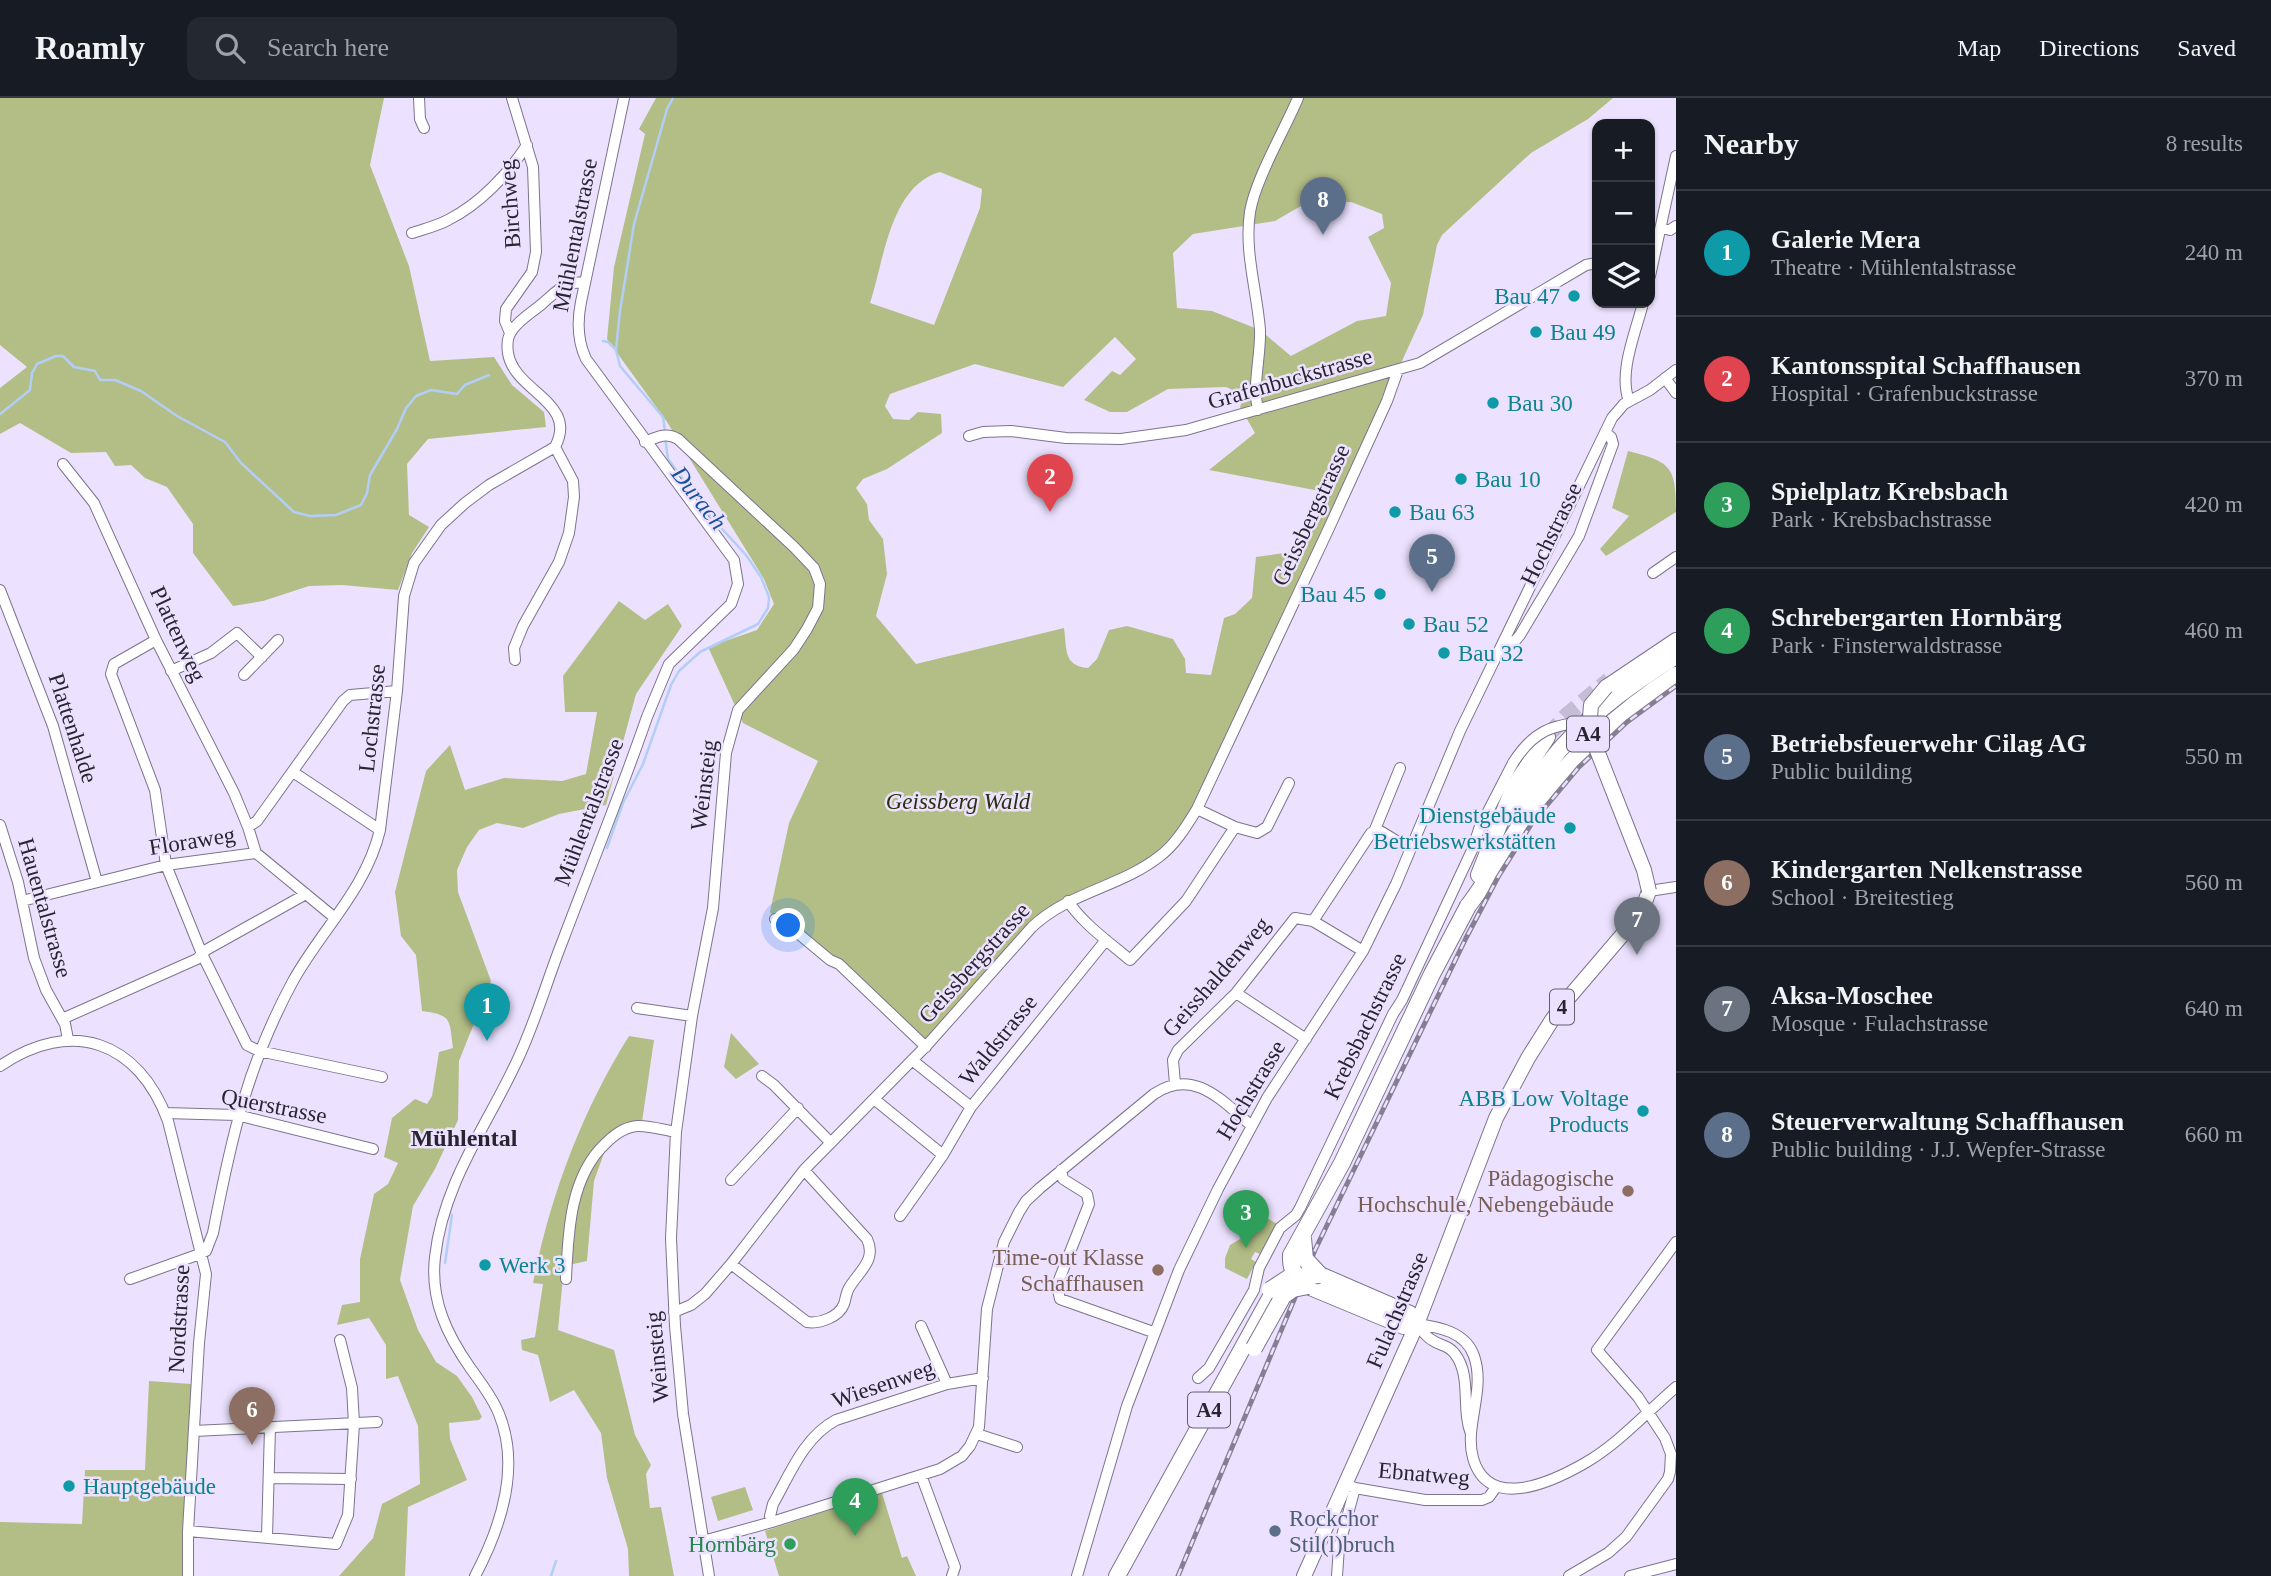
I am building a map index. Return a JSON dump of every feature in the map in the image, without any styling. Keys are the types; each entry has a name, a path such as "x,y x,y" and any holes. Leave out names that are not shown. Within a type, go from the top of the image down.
{"highway":[{"name":"A4","path":"1676,656 1630,687 1570,738 1522,802 1600,722 1635,693 1676,666"},
{"path":"1308,1279 1291,1255 1303,1238 1358,1131 1432,974 1468,906 1526,816 1565,769 1612,723 1676,675"},
{"path":"1468,906 1514,787 1547,737"},
{"path":"1303,1238 1308,1279"},
{"path":"1143,1530 1176,1448 1251,1314 1270,1290 1285,1279 1308,1279 1410,1321"},
{"path":"1143,1530 1188,1469 1280,1300 1308,1279"},
{"name":"A4","path":"1117,1576 1274,1291"}],"main road":[{"path":"1648,891 1647,878 1591,735 1588,721 1591,705 1606,687 1676,640"},
{"name":"Fulachstrasse","path":"1304,1576 1350,1486 1410,1321 1496,1118 1528,1058 1565,1002 1641,913 1648,891"}],"street":[{"path":"419,98 420,119 424,128"},
{"name":"Birchweg","path":"510,333 505,321 506,310 527,283 535,262 533,167 512,98"},
{"name":"Mühlentalstrasse","path":"475,1576 497,1526 506,1494 509,1464 499,1413 459,1352 443,1323 436,1301 434,1273 441,1224 458,1172 517,1062 647,717 670,664 731,604 738,584 734,560 645,442 582,352 578,329 585,283 624,98"},
{"path":"1258,410 1256,395 1260,330 1249,250 1251,211 1258,188 1298,98"},
{"name":"Birchweg","path":"412,233 447,221 474,204 518,159 527,145"},
{"path":"1655,256 1676,156"},
{"path":"1662,228 1670,230 1676,226"},
{"name":"Grafenbuckstrasse","path":"969,436 1002,431 1066,438 1121,439 1186,430 1420,363 1586,265 1592,264"},
{"path":"515,660 514,648 523,626 559,562 569,533 574,497 573,481 555,447 560,426 556,412 514,371 507,350 510,333 561,287 571,282 585,283"},
{"path":"1629,401 1625,374 1642,308"},
{"name":"Geissbergstrasse","path":"674,1312 691,1305 705,1294 804,1170 926,1046 1032,927 1068,901 1136,872 1162,855 1185,828 1197,808 1329,528 1387,401 1398,370"},
{"name":"Hochstrasse","path":"1077,1576 1111,1455 1153,1332 1205,1214 1252,1126 1363,951 1396,884 1460,732 1616,412 1676,370"},
{"path":"1665,378 1676,393"},
{"name":"Hochstrasse","path":"1503,643 1515,640 1520,635 1579,536 1613,444 1611,437 1605,432"},
{"name":"Weinsteig","path":"645,442 665,435 678,439 794,547 814,568 820,584 818,608 807,629 794,649 738,710 726,752 713,908 692,1016 676,1132 671,1238 674,1312 683,1414 709,1576"},
{"name":"Lochstrasse","path":"202,1253 206,1251 213,1233 237,1115 259,1051 297,974 360,882 375,850 380,830 397,691 404,596 414,563 441,525 465,503 489,485 555,447"},
{"name":"Plattenweg","path":"63,464 94,503 156,640 234,793 248,827"},
{"path":"1653,573 1676,557"},
{"name":"Plattenhalde","path":"0,590 53,726 97,882"},
{"path":"171,671 211,653 237,633 262,657"},
{"path":"156,640 114,664 111,674 155,790 166,865 202,954 247,1045 259,1051 382,1077"},
{"path":"244,675 278,640"},
{"name":"Floraweg","path":"22,901 166,865 256,853 248,827 257,821 350,695 397,691"},
{"name":"Krebsbachstrasse","path":"1198,1378 1209,1368 1254,1290 1256,1274 1280,1228 1300,1208 1402,1000 1473,848 1479,829 1513,762 1529,742 1544,731 1568,723 1588,721"},
{"path":"1363,951 1313,921 1374,832 1400,768"},
{"path":"293,772 380,830"},
{"path":"1197,808 1235,827 1257,834 1267,827 1289,783"},
{"name":"Hauentalstrasse","path":"0,825 22,901 34,958 46,990 62,1018 68,1039"},
{"path":"1068,901 1073,909 1130,960 1186,901 1235,827"},
{"path":"1374,832 1380,831 1410,849"},
{"path":"256,853 335,918"},
{"path":"1648,891 1676,887"},
{"path":"62,1018 197,959 306,894"},
{"name":"Geisshaldenweg","path":"1175,1084 1173,1060 1178,1050 1236,993 1295,918 1313,921"},
{"path":"775,919 782,920 830,960 839,964 926,1046"},
{"name":"Waldstrasse","path":"912,1060 971,1107 1106,940"},
{"path":"1236,993 1306,1039"},
{"path":"637,1008 692,1016"},
{"path":"0,1066 28,1050 68,1039"},
{"name":"Nordstrasse","path":"68,1039 91,1042 121,1057 142,1077 159,1100 165,1113 202,1253 206,1279 199,1343 188,1531 188,1576"},
{"path":"762,1076 798,1108 831,1143"},
{"path":"703,1541 921,1475 961,1456 977,1434 981,1418 987,1314 1004,1242 1026,1200 1154,1094 1175,1084 1189,1084 1209,1091 1252,1126"},
{"path":"874,1099 943,1155"},
{"path":"900,1216 943,1155 971,1107"},
{"path":"731,1180 798,1108"},
{"name":"Querstrasse","path":"165,1113 237,1115 373,1149"},
{"path":"566,1279 568,1237 582,1173 596,1152 617,1132 638,1126 676,1132"},
{"path":"731,1264 807,1322 822,1321 842,1308 850,1286 868,1262 870,1245 804,1170"},
{"path":"1061,1170 1063,1179 1087,1194 1089,1204 1057,1285 1060,1299 1153,1332"},
{"path":"1569,1576 1608,1553 1626,1537 1673,1473 1671,1454 1665,1438 1639,1397 1597,1350 1676,1242"},
{"path":"131,1279 202,1253"},
{"path":"1410,1321 1452,1333 1465,1341 1474,1356 1477,1386 1471,1434 1472,1455 1478,1472 1486,1482 1496,1487 1520,1489 1587,1462 1676,1387"},
{"path":"921,1326 947,1384"},
{"path":"188,1531 336,1544 348,1515 354,1424 352,1388 340,1340"},
{"name":"Wiesenweg","path":"772,1522 770,1516 773,1504 811,1438 824,1427 836,1420 947,1384 983,1378"},
{"path":"194,1431 377,1422"},
{"path":"267,1537 270,1428"},
{"path":"977,1434 1017,1447"},
{"path":"921,1475 955,1567 952,1576"},
{"path":"270,1478 351,1479"},
{"path":"1337,1576 1339,1547 1350,1486"},
{"name":"Ebnatweg","path":"1350,1486 1425,1500 1482,1500 1489,1497 1496,1487"},
{"path":"1630,1576 1676,1564"}],"green space":[{"path":"0,98 384,98 370,165 409,266 430,361 494,357 512,385 544,412 546,427 428,439 407,464 409,515 429,527 412,553 398,590 342,585 309,586 263,601 233,606 193,553 193,524 167,487 145,478 131,465 115,466 106,452 71,453 20,423 0,434 0,388 27,367 0,345"},
{"name":"Geissberg Wald","path":"656,98 1613,98 1588,119 1531,153 1442,235 1437,245 1423,315 1197,809 1162,855 1051,911 926,1047 839,964 775,919 770,912 789,823 818,761 743,723 708,647 757,630 774,604 764,579 667,422 607,339 614,267 645,134 639,129","holes":["940,172 982,189 980,208 934,325 870,303 885,247 900,209 910,192 923,180","1351,202 1382,214 1384,228 1368,237 1391,283 1386,316 1357,321 1291,356 1260,330 1212,311 1177,308 1173,253 1193,234 1275,221 1306,203","1115,337 1136,359 1120,375 1112,371 1084,400 1110,412 1127,412 1168,389 1226,387 1244,395 1240,407 1255,433 1209,470 1325,492 1321,516 1291,552 1256,557 1252,598 1235,614 1224,618 1211,675 1186,673 1185,659 1173,639 1127,626 1109,630 1097,659 1088,668 1080,667 1070,660 1064,628 916,664 876,616 887,574 883,539 869,520 867,504 856,488 863,479 887,469 942,433 941,414 918,412 909,420 893,419 885,406 890,394 975,364 1063,387"]},
{"path":"1628,451 1663,463 1668,469 1675,485 1676,512 1606,556 1600,549 1629,516 1612,508"},
{"path":"619,601 645,620 668,604 682,626 636,694 606,805 559,814 523,828 497,823 479,830 467,847 457,870 458,892 491,981 459,1061 458,1120 435,1169 413,1206 400,1280 418,1330 436,1362 457,1376 482,1417 479,1420 449,1423 450,1439 467,1480 408,1507 405,1576 339,1576 373,1538 382,1504 420,1484 418,1426 398,1376 386,1379 386,1345 369,1318 337,1325 342,1305 360,1302 360,1259 374,1194 388,1184 398,1163 384,1157 392,1118 415,1099 427,1104 432,1096 439,1052 453,1048 448,1020 422,1011 416,955 401,936 395,892 426,771 450,745 465,790 504,778 562,781 586,774 597,712 565,712 563,676"},
{"path":"731,1033 759,1064 736,1079 724,1067"},
{"path":"629,1036 654,1040 642,1122 612,1131 594,1181 587,1261 564,1266 558,1330 614,1350 635,1435 651,1465 646,1474 650,1508 661,1507 674,1576 629,1576 628,1549 607,1478 601,1433 574,1390 550,1402 538,1355 522,1350 521,1340 535,1337 543,1284 533,1283 558,1186 582,1124"},
{"path":"1257,1212 1277,1224 1260,1254 1255,1252 1251,1259 1256,1262 1247,1279 1225,1268 1225,1258 1230,1245 1242,1238"},
{"path":"149,1381 192,1384 182,1576 0,1576 0,1522 82,1524 85,1470 145,1470"},
{"path":"745,1487 753,1510 718,1521 711,1497"},
{"path":"882,1493 902,1558 907,1556 916,1576 779,1576 765,1531"}],"waterway":[{"name":"Durach","path":"665,431 663,417 620,366 616,350 634,224 667,109 673,98"},
{"path":"603,341 616,350"},
{"path":"0,414 30,390 32,373 37,364 63,356 74,367 95,371 100,380 115,380 141,391 177,416 225,442 241,463 294,512 310,516 336,515 361,505 367,493 370,475 406,408 416,396 431,390 457,394 465,385 489,375"},
{"name":"Durach","path":"607,848 623,803 643,764 671,685 679,671 700,652 758,624 768,608 769,597 761,577 668,459 665,437"},
{"name":"Durach","path":"445,1263 452,1215"},
{"path":"551,1576 556,1561"}],"tunnel":[{"path":"1548,735 1567,715 1609,680"},
{"path":"1497,841 1522,802"}],"railway":[{"path":"1178,1576 1315,1250 1498,877 1532,823 1579,767 1627,722 1676,686"}],"place":[{"name":"Steuerverwaltung Schaffhausen","path":"1323,235"},
{"name":"Bau 47","path":"1574,296"},
{"name":"Bau 49","path":"1536,332"},
{"name":"Bau 30","path":"1493,403"},
{"name":"Bau 10","path":"1461,479"},
{"name":"Kantonsspital Schaffhausen","path":"1050,512"},
{"name":"Bau 63","path":"1395,512"},
{"name":"Betriebsfeuerwehr Cilag AG","path":"1432,592"},
{"name":"Bau 45","path":"1380,594"},
{"name":"Bau 52","path":"1409,624"},
{"name":"Bau 32","path":"1444,653"},
{"name":"Dienstgebäude Betriebswerkstätten","path":"1570,828"},
{"name":"Aksa-Moschee","path":"1637,955"},
{"name":"Galerie Mera","path":"487,1041"},
{"name":"ABB Low Voltage Products","path":"1643,1111"},
{"name":"Pädagogische Hochschule, Nebengebäude","path":"1628,1191"},
{"name":"Spielplatz Krebsbach","path":"1246,1248"},
{"name":"Werk 3","path":"485,1265"},
{"name":"Time-out Klasse Schaffhausen","path":"1158,1270"},
{"name":"Kindergarten Nelkenstrasse","path":"252,1445"},
{"name":"Hauptgebäude","path":"69,1486"},
{"name":"Rockchor Stil(l)bruch","path":"1275,1531"},
{"name":"Schrebergarten Hornbärg","path":"855,1536"},
{"name":"Hornbärg","path":"790,1544"}],"district":[{"name":"Mühlental","path":"464,1138"}]}
